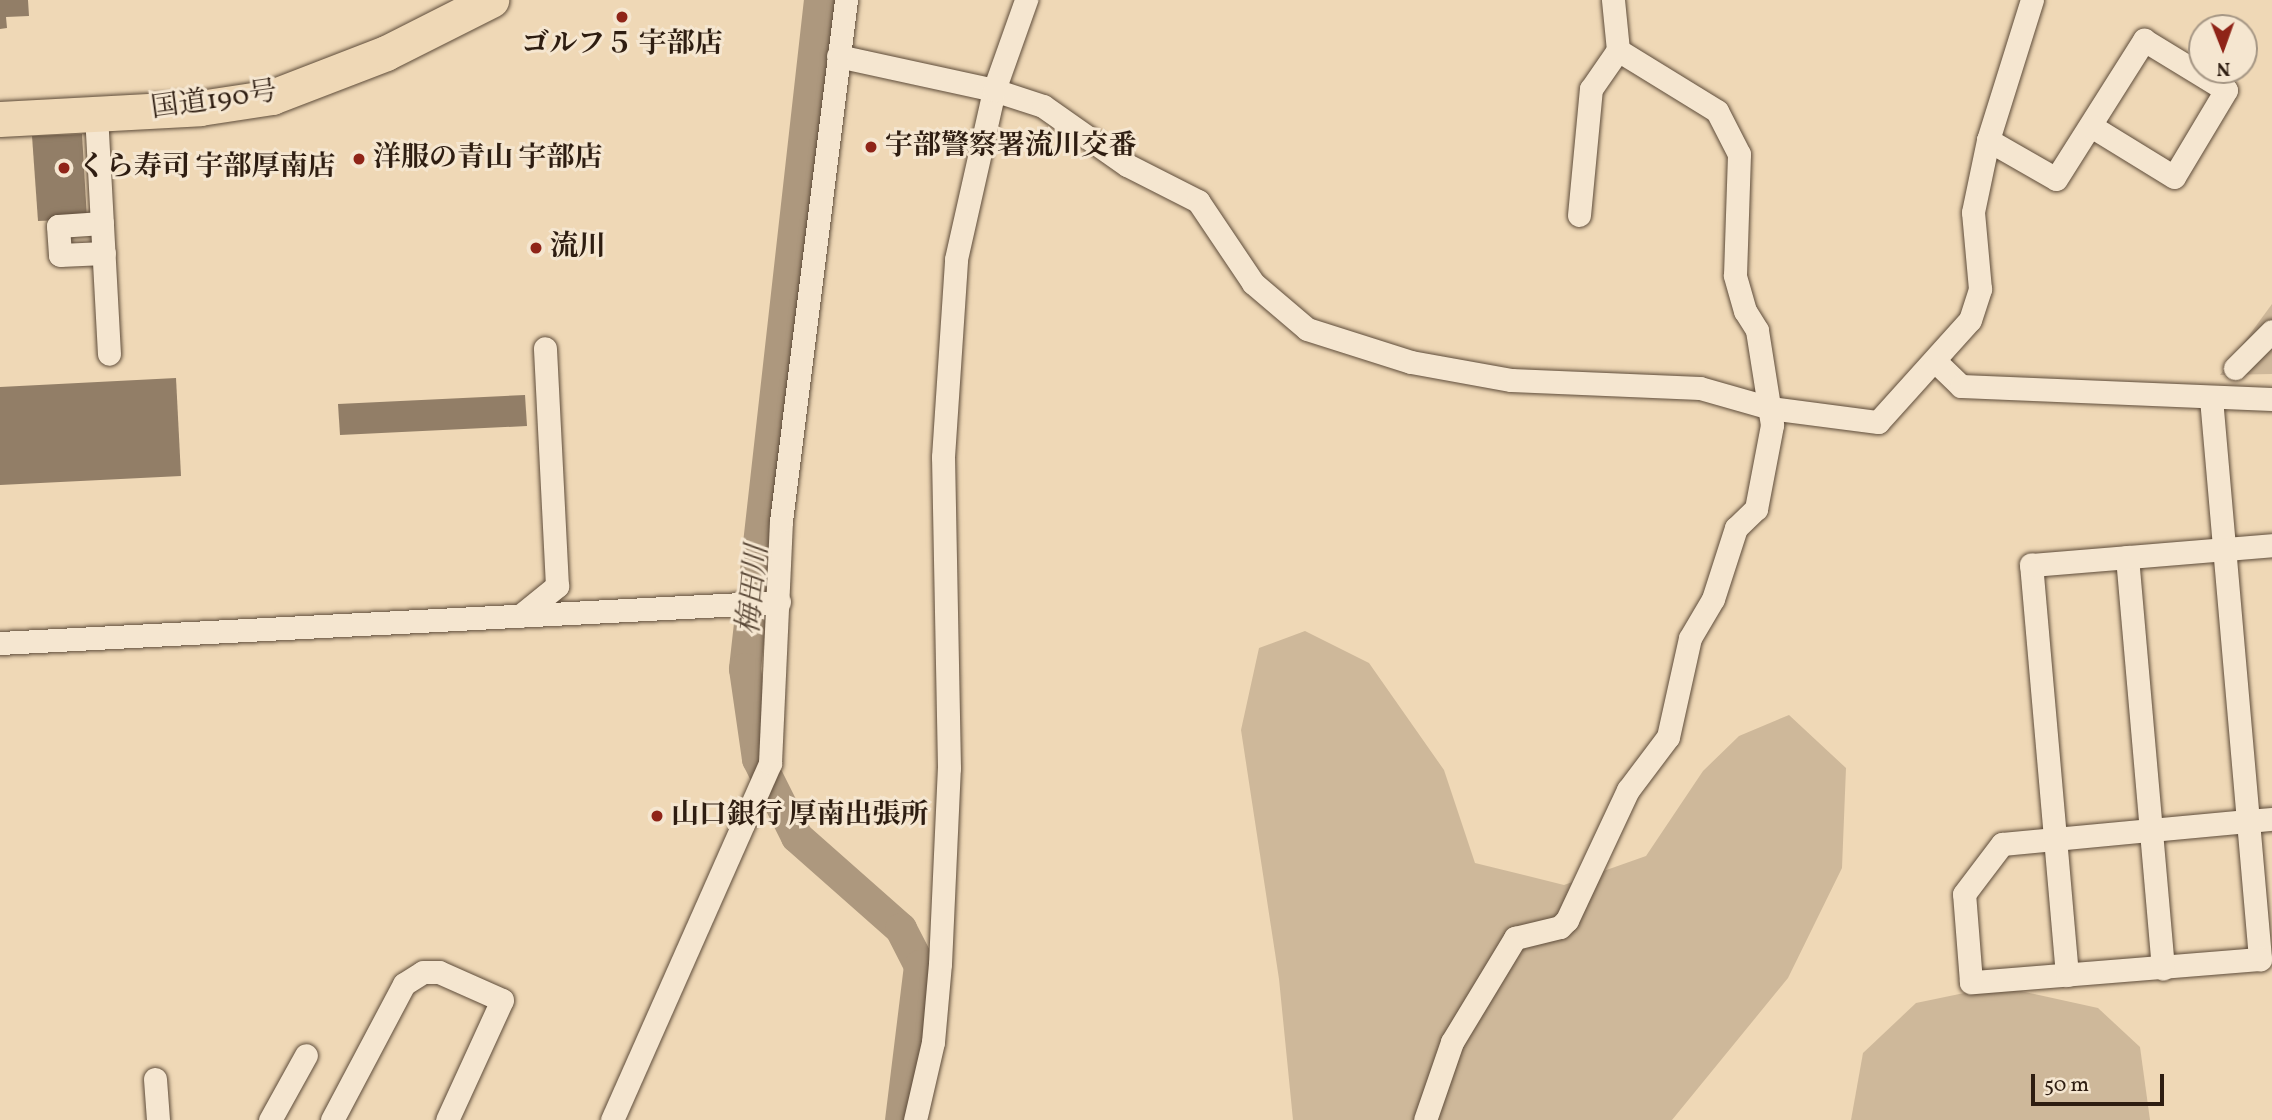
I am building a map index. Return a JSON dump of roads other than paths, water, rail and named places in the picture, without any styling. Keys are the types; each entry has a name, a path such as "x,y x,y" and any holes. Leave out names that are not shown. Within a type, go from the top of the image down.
{"highway":[{"name":"国道190号","path":"0,103 177,93 267,81 341,54 444,0"},
{"name":"国道190号","path":"0,119 200,108 272,97 386,53 491,0"}],"street":[{"path":"612,1120 770,762 781,521 846,0"},
{"path":"915,1120 933,1042 949,768 943,457 956,259 994,90 1010,33 1026,0"},
{"path":"1579,215 1591,89 1618,50 1613,0"},
{"path":"838,56 994,90 1043,106 1127,165 1198,201 1253,283 1307,329 1411,362 1511,380 1700,388 1770,408 1878,422 1970,320 1980,289 1973,212 1988,140 2032,0"},
{"path":"1988,140 2056,179 2144,40 2226,90 2174,177 2091,125"},
{"path":"1425,1120 1452,1042 1515,938 1560,927 1567,920 1628,790 1668,737 1690,638 1713,599 1736,528 1756,509 1770,408 1757,330 1745,311 1735,275 1739,154 1717,111 1618,50"},
{"path":"96,114 109,354"},
{"path":"102,223 58,226 60,255 104,253"},
{"path":"2235,368 2272,331"},
{"path":"520,616 557,586 545,348"},
{"path":"1935,361 1961,386 2272,399"},
{"path":"2211,398 2223,549 2248,821 2260,959 1971,982 1964,894 2002,844 2053,839 2248,821 2272,819"},
{"path":"2067,975 2031,565 2272,545"},
{"path":"2127,557 2163,968"},
{"path":"0,643 779,603"},
{"path":"332,1120 404,984 423,972 439,972 502,1000 447,1120"},
{"path":"270,1120 306,1055"},
{"path":"155,1079 158,1120"}],"waterway":[{"name":"梅田川","path":"820,0 745,669 758,759 797,837 901,929 920,966 901,1120"}],"place":[{"name":"ゴルフ５ 宇部店","path":"622,17"},
{"name":"宇部警察署流川交番","path":"871,147"},
{"name":"洋服の青山 宇部店","path":"359,159"},
{"name":"くら寿司 宇部厚南店","path":"64,168"},
{"name":"流川","path":"536,248"},
{"name":"山口銀行 厚南出張所","path":"657,816"}]}
